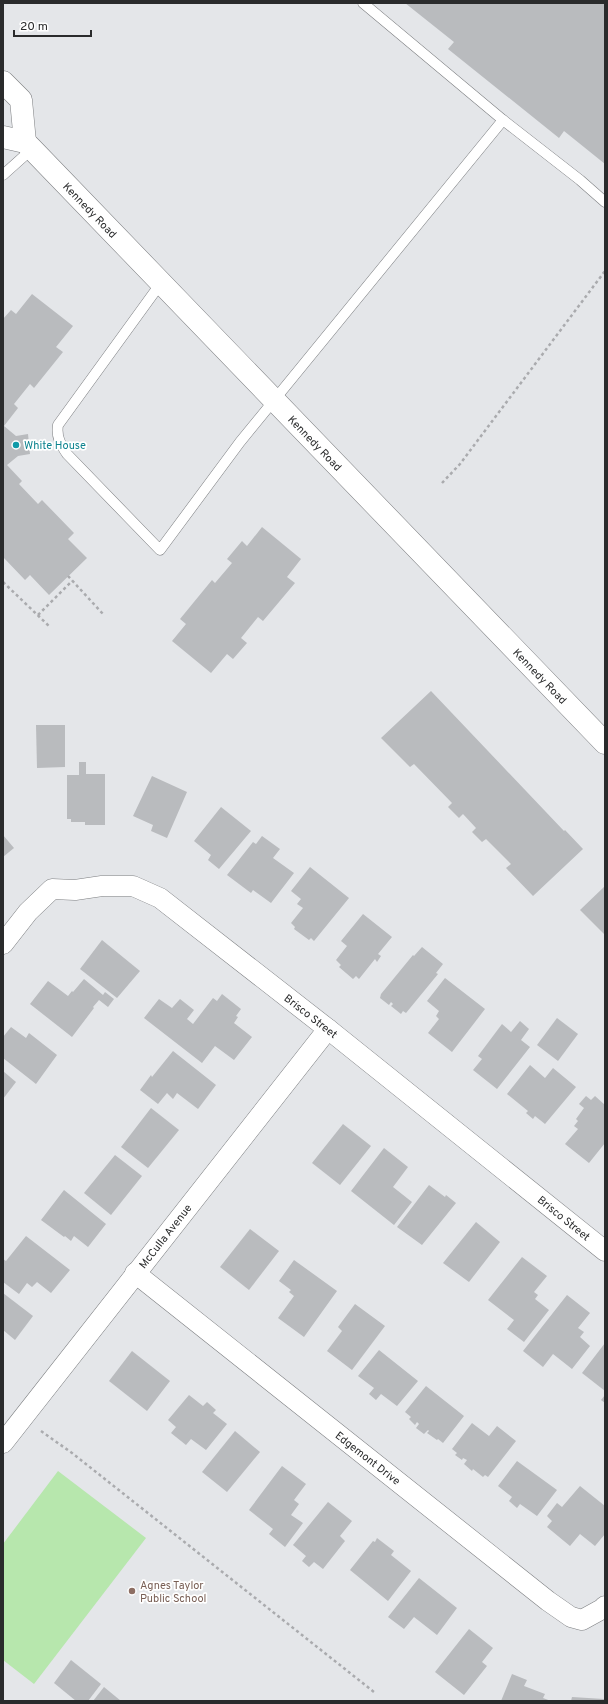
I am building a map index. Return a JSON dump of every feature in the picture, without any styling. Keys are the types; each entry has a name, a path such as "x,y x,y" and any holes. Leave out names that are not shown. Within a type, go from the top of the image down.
{"main road":[{"path":"3,82 21,100 28,146 3,137"},
{"name":"Kennedy Road","path":"28,146 605,743"}],"street":[{"name":"Brisco Street","path":"3,944 28,912 52,889 75,890 102,886 133,886 160,898 328,1029 605,1251"},
{"name":"McCulla Avenue","path":"3,1443 328,1029"},
{"name":"Edgemont Drive","path":"135,1273 548,1601 571,1617 582,1620 605,1606"}],"lane":[{"path":"363,3 503,120 580,180 605,202"},
{"path":"161,283 58,426 57,432 58,438 67,454 160,550 240,442 503,120"},
{"path":"3,175 28,146"}],"path":[{"path":"442,483 460,464 605,271"},
{"path":"68,576 103,614"},
{"path":"38,615 72,580"},
{"path":"3,582 50,627"},
{"path":"22,1418 72,1453 374,1692"}],"green space":[{"path":"58,1471 146,1538 34,1684 3,1660 3,1544"}],"building":[{"path":"405,3 605,3 605,164 564,131 559,138 448,49 454,42"},
{"name":"White House","path":"32,294 73,326 56,347 63,352 34,388 30,384 14,404 18,408 4,426 16,436 28,434 30,454 18,456 7,465 22,481 19,484 38,504 42,500 74,533 68,539 87,558 49,595 30,575 25,580 3,557 3,319 11,310 16,314"},
{"path":"262,527 301,559 287,577 295,583 263,621 258,617 241,638 247,643 233,659 227,654 211,673 172,641 186,624 180,619 212,580 215,583 232,563 227,559 242,541 247,546"},
{"path":"431,691 564,831 565,830 583,849 533,896 506,868 511,864 486,839 482,842 472,832 476,828 463,814 459,818 448,807 452,803 414,764 410,767 381,738"},
{"path":"36,725 65,725 65,767 37,768"},
{"path":"79,762 86,762 86,774 105,774 105,825 85,825 85,822 71,822 71,819 67,819 67,775 79,775"},
{"path":"152,776 187,792 167,838 151,831 153,825 133,816"},
{"path":"221,807 251,831 219,869 208,860 211,855 194,841"},
{"path":"3,835 14,848 3,857"},
{"path":"262,836 280,849 273,858 294,873 271,903 253,890 251,893 227,875 253,842 256,844"},
{"path":"310,867 349,898 314,941 311,938 309,940 294,929 295,927 291,923 303,908 297,904 301,899 291,891"},
{"path":"605,886 605,935 580,910"},
{"path":"363,914 392,937 378,954 381,956 377,962 375,959 359,979 356,976 353,979 339,967 341,965 336,960 347,946 341,941"},
{"path":"102,940 140,971 117,998 80,969"},
{"path":"422,947 443,964 436,973 438,974 406,1013 403,1011 401,1014 391,1006 393,1004 391,1002 389,1005 380,998 381,994 413,955 414,956"},
{"path":"445,978 485,1009 452,1052 428,1033 439,1019 436,1016 439,1011 427,1001"},
{"path":"84,979 103,995 105,992 114,999 108,1007 99,1000 72,1037 30,1004 48,981 68,996"},
{"path":"222,994 241,1009 236,1016 238,1017 234,1023 252,1037 234,1060 215,1046 202,1063 144,1018 159,999 172,1008 180,999 194,1010 187,1019 193,1024 213,998 217,1001"},
{"path":"557,1018 578,1034 558,1061 537,1045"},
{"path":"520,1021 529,1029 521,1040 530,1047 497,1089 473,1070 482,1059 478,1056 502,1024 511,1032"},
{"path":"11,1027 26,1038 29,1033 57,1055 36,1084 3,1058 3,1037"},
{"path":"173,1051 216,1085 198,1109 177,1093 173,1099 167,1093 158,1104 140,1090 151,1075 152,1077"},
{"path":"530,1065 545,1078 553,1068 576,1087 545,1124 535,1116 533,1119 526,1113 528,1111 507,1094"},
{"path":"3,1071 16,1082 3,1099"},
{"path":"586,1096 591,1100 595,1096 605,1105 605,1143 589,1163 565,1144 578,1129 574,1126 578,1121 576,1119 584,1108 579,1104"},
{"path":"151,1108 179,1130 148,1168 121,1147"},
{"path":"343,1124 371,1146 340,1185 312,1163"},
{"path":"384,1148 408,1167 393,1187 412,1202 394,1225 351,1191"},
{"path":"115,1155 142,1176 111,1215 84,1193"},
{"path":"429,1185 456,1203 422,1245 397,1227"},
{"path":"64,1190 106,1224 88,1247 74,1236 71,1241 65,1236 64,1237 41,1220"},
{"path":"476,1222 500,1242 469,1282 443,1263"},
{"path":"250,1229 279,1251 249,1290 220,1267"},
{"path":"26,1236 70,1270 51,1293 37,1282 32,1287 27,1283 19,1294 3,1282 3,1259 6,1261"},
{"path":"522,1257 547,1276 534,1292 538,1295 535,1299 549,1310 524,1342 507,1329 514,1320 488,1300"},
{"path":"294,1260 337,1291 304,1337 278,1318 294,1296 289,1292 291,1290 279,1281"},
{"path":"3,1293 33,1316 15,1340 3,1330"},
{"path":"567,1295 590,1313 578,1328 584,1332 580,1337 590,1346 572,1369 553,1354 543,1367 523,1351"},
{"path":"355,1304 385,1326 352,1370 327,1351 342,1331 338,1327"},
{"path":"605,1343 605,1391 582,1373"},
{"path":"379,1350 418,1381 397,1406 381,1394 376,1400 369,1394 374,1388 358,1376"},
{"path":"132,1351 170,1381 147,1411 109,1381"},
{"path":"426,1386 464,1416 443,1443 427,1433 429,1431 428,1430 424,1434 416,1428 419,1424 417,1422 415,1425 409,1419 411,1417 405,1412"},
{"path":"189,1395 203,1406 207,1402 216,1410 213,1413 227,1424 206,1450 191,1439 186,1445 171,1433 176,1427 168,1420"},
{"path":"605,1395 605,1403 601,1400"},
{"path":"472,1423 489,1436 497,1426 516,1441 488,1477 485,1475 483,1477 473,1469 472,1471 464,1464 467,1460 463,1458 462,1460 455,1455 457,1453 452,1449"},
{"path":"235,1431 260,1452 227,1492 202,1472"},
{"path":"517,1461 557,1490 537,1516 520,1504 517,1508 509,1501 512,1497 498,1486"},
{"path":"282,1466 306,1484 294,1500 299,1504 291,1515 303,1523 285,1547 269,1534 273,1529 249,1510"},
{"path":"580,1486 605,1506 605,1534 595,1546 580,1534 570,1546 547,1527 552,1521 547,1516 557,1503 562,1507"},
{"path":"328,1502 352,1521 340,1536 345,1541 323,1569 314,1562 309,1567 302,1561 306,1556 293,1545"},
{"path":"377,1538 394,1551 391,1555 411,1571 388,1601 350,1570"},
{"path":"419,1578 457,1608 437,1635 414,1617 404,1629 388,1617"},
{"path":"469,1629 493,1648 482,1662 487,1666 464,1695 435,1672"},
{"path":"71,1660 101,1684 88,1701 76,1701 54,1683"},
{"path":"512,1674 527,1680 524,1686 545,1694 543,1698 551,1701 501,1701"},
{"path":"104,1687 121,1701 93,1701"},
{"path":"572,1697 604,1699 604,1701 571,1701"}],"place":[{"name":"White House","path":"16,445"},
{"name":"Agnes Taylor Public School","path":"132,1591"}]}
